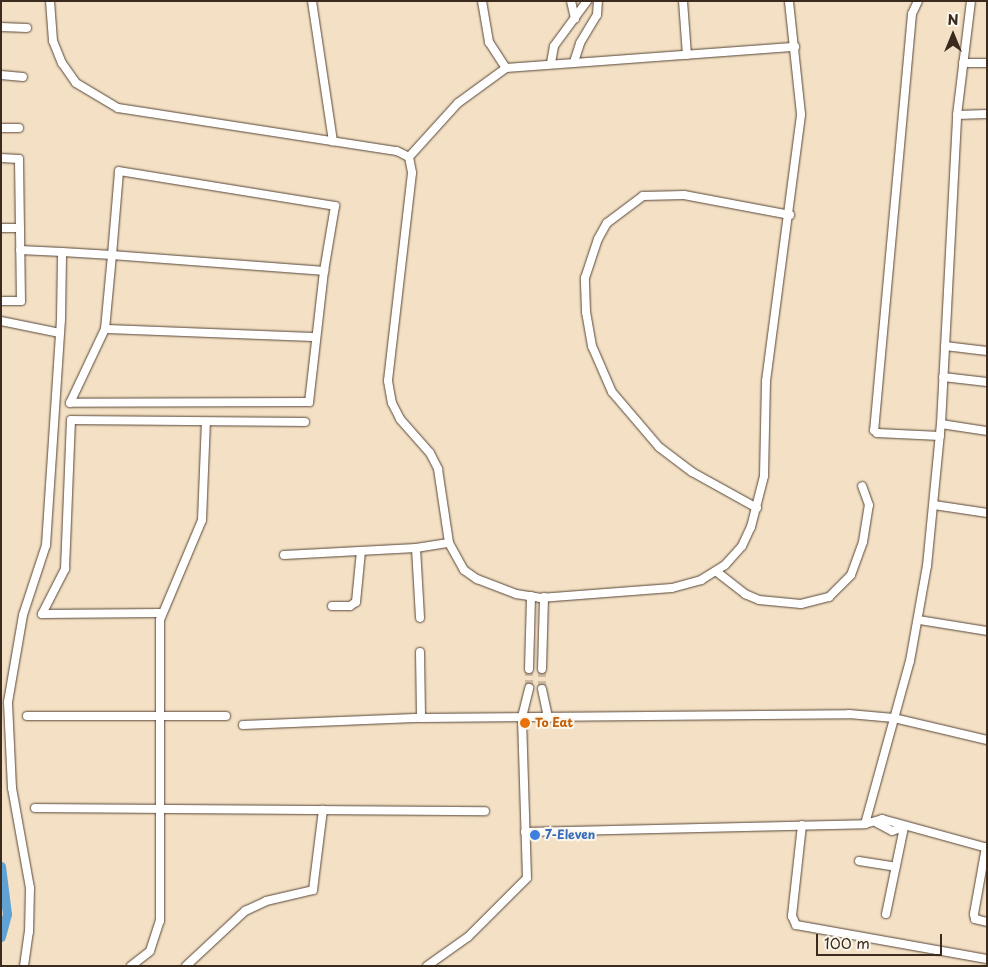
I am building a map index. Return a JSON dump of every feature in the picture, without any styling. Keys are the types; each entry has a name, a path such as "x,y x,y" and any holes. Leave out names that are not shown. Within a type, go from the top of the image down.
{"street":[{"path":"50,1 53,41 62,63 76,83 98,98 118,108 333,140 397,151 409,157"},
{"path":"312,1 326,80 333,140"},
{"path":"482,1 489,42 506,68"},
{"path":"571,1 575,19"},
{"path":"550,63 554,46 587,1"},
{"path":"574,62 580,43 597,15 598,1"},
{"path":"683,1 687,55"},
{"path":"409,157 412,173 388,381 392,403 400,419 430,453 438,469 449,543 464,570 477,579 531,596 544,597 672,588 717,572 742,546 757,508 764,476 766,381 790,215 801,114 789,1"},
{"path":"918,1 912,14 874,430 877,433 940,436"},
{"path":"866,824 920,620 934,505 941,424 957,114 971,1"},
{"path":"1,27 28,28"},
{"path":"409,157 458,102 492,75 506,68 550,63 795,47"},
{"path":"962,63 987,63"},
{"path":"1,75 24,77"},
{"path":"957,114 987,114"},
{"path":"1,128 19,128"},
{"path":"1,158 19,159 21,301 1,301"},
{"path":"119,171 335,206 315,337 310,402 70,403 105,329 112,256 119,171"},
{"path":"757,508 692,472 659,447 612,392 592,346 586,312 585,278 598,239 607,223 643,196 684,195 790,215"},
{"path":"1,228 20,228"},
{"path":"20,250 324,271"},
{"path":"24,966 29,932 30,888 12,788 8,702 23,615 46,545 60,333 62,252"},
{"path":"1,321 60,333"},
{"path":"105,329 315,337"},
{"path":"945,346 987,351"},
{"path":"943,377 987,382"},
{"path":"162,613 42,614 64,569 71,420 305,422"},
{"path":"131,966 150,951 160,921 160,620 202,520 206,422"},
{"path":"941,424 987,431"},
{"path":"717,572 745,594 759,600 801,604 829,597 851,575 863,542 869,505 862,486"},
{"path":"934,505 987,513"},
{"path":"284,555 416,548 449,543"},
{"path":"416,548 420,618"},
{"path":"332,606 354,605 361,551"},
{"path":"529,668 531,596"},
{"path":"542,669 544,597"},
{"path":"920,620 987,631"},
{"path":"420,652 421,718"},
{"path":"427,966 468,937 523,886 527,871 522,717 529,688"},
{"path":"542,689 548,718"},
{"path":"243,725 421,718 849,714 894,718 987,740"},
{"path":"27,716 226,716"},
{"path":"35,808 485,811"},
{"path":"186,966 245,911 266,901 313,890 323,810"},
{"path":"525,832 866,824 877,823 882,819 893,821 904,828 987,848 974,914 975,919 987,922"},
{"path":"802,825 792,916 796,925 987,959"},
{"path":"886,914 904,828"},
{"path":"859,861 896,867"}],"waterway":[{"path":"1,866 7,914 1,937"}],"tunnel":[{"path":"529,669 529,688"},
{"path":"542,669 542,689"}],"place":[{"name":"To Eat","path":"525,723"},
{"name":"7-Eleven","path":"535,835"}]}
